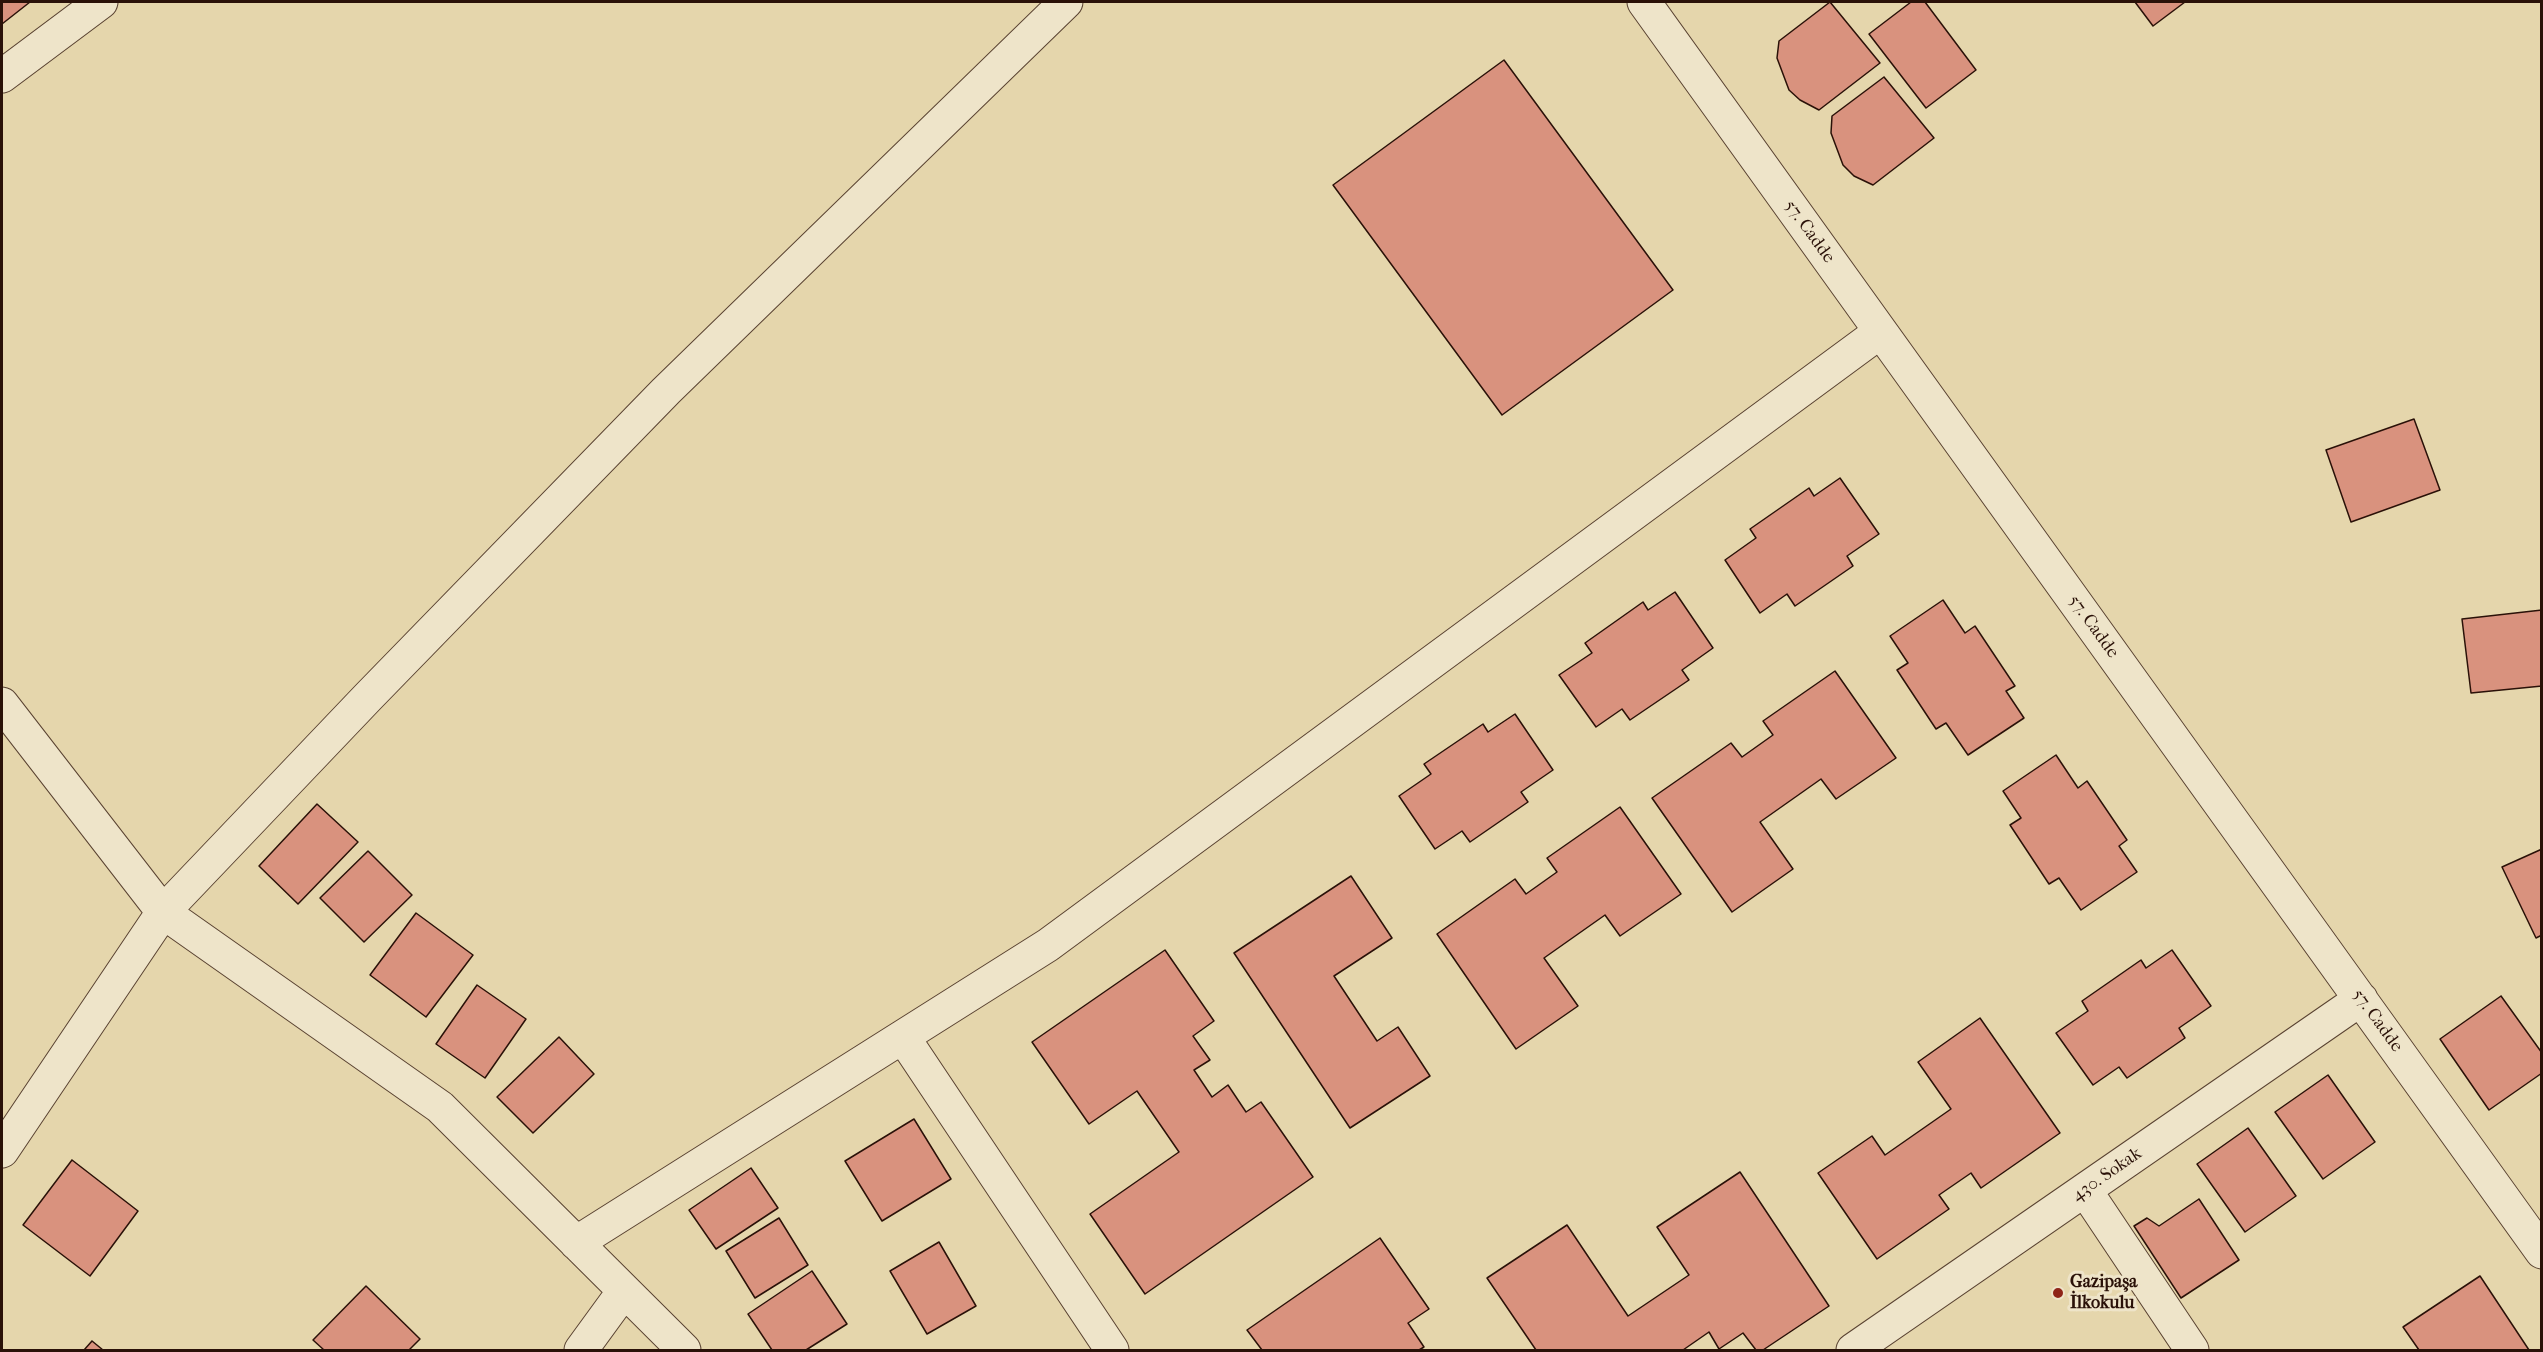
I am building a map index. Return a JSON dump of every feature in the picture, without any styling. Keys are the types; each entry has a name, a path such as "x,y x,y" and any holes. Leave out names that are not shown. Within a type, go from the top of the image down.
{"street":[{"path":"2,76 101,2"},
{"path":"2,1151 163,912 658,399 1066,2"},
{"name":"57. Cadde","path":"1644,2 2541,1252"},
{"path":"576,1243 1048,945 1880,332"},
{"path":"2,704 163,912 440,1107 684,1350"},
{"name":"430. Sokak","path":"1853,1350 2361,999"},
{"path":"903,1037 1112,1350"},
{"path":"2085,1190 2192,1350"},
{"path":"581,1350 624,1291"}],"building":[{"path":"2,2 30,2 2,24"},
{"path":"1830,2 1880,63 1819,110 1800,100 1789,90 1777,58 1779,41"},
{"path":"1911,2 1925,2 1976,70 1926,108 1869,34"},
{"path":"2135,2 2185,2 2153,26"},
{"path":"1504,60 1673,290 1502,415 1333,185"},
{"path":"1884,77 1934,138 1873,185 1854,176 1843,165 1831,133 1832,116"},
{"path":"2414,419 2440,490 2351,522 2326,450"},
{"path":"1840,478 1879,534 1847,556 1853,566 1795,606 1787,594 1760,613 1725,560 1756,538 1750,529 1809,488 1814,496"},
{"path":"1675,592 1713,648 1682,670 1689,680 1630,720 1622,709 1596,727 1559,675 1592,653 1585,643 1643,602 1648,610"},
{"path":"1943,600 1965,633 1975,626 2015,686 2006,691 2024,718 1968,755 1946,723 1936,729 1897,670 1908,663 1890,636"},
{"path":"2542,610 2542,686 2471,693 2462,619"},
{"path":"1835,671 1896,758 1836,799 1821,779 1760,822 1793,869 1732,912 1652,798 1731,743 1742,757 1773,735 1763,721"},
{"path":"1515,714 1553,770 1521,792 1528,802 1470,842 1462,831 1435,849 1399,796 1431,774 1424,764 1483,724 1488,732"},
{"path":"2056,755 2078,788 2087,781 2127,840 2119,846 2137,872 2081,910 2059,878 2049,884 2010,825 2021,818 2003,791"},
{"path":"317,804 358,842 298,904 259,866"},
{"path":"1620,807 1681,894 1620,936 1605,915 1544,958 1578,1006 1516,1049 1437,934 1515,879 1526,894 1557,872 1547,858"},
{"path":"2542,849 2542,935 2536,938 2502,867"},
{"path":"368,851 412,895 364,942 320,898"},
{"path":"1351,876 1392,938 1334,976 1377,1041 1398,1027 1430,1076 1350,1128 1234,953"},
{"path":"416,913 473,955 426,1017 370,975"},
{"path":"1165,950 1214,1021 1193,1036 1210,1060 1194,1070 1212,1097 1228,1085 1246,1112 1261,1102 1313,1177 1145,1294 1090,1214 1179,1152 1137,1091 1089,1124 1032,1042"},
{"path":"2172,950 2211,1006 2179,1028 2185,1038 2127,1078 2119,1067 2093,1085 2056,1033 2088,1011 2082,1001 2141,960 2146,968"},
{"path":"477,985 526,1019 485,1078 436,1044"},
{"path":"2501,996 2542,1053 2542,1073 2489,1110 2440,1039"},
{"path":"1980,1018 2060,1133 1981,1188 1971,1173 1939,1195 1949,1209 1877,1259 1818,1173 1872,1136 1885,1155 1951,1109 1918,1062"},
{"path":"559,1037 594,1074 533,1133 497,1097"},
{"path":"2328,1075 2375,1142 2323,1179 2275,1112"},
{"path":"914,1119 951,1179 882,1221 845,1161"},
{"path":"2248,1128 2296,1196 2245,1232 2197,1164"},
{"path":"72,1160 138,1211 90,1276 23,1225"},
{"path":"751,1168 778,1208 716,1249 689,1210"},
{"path":"1740,1172 1829,1306 1763,1350 1756,1350 1743,1333 1719,1349 1709,1332 1683,1350 1536,1350 1487,1278 1567,1225 1628,1316 1689,1275 1657,1227"},
{"path":"2199,1199 2239,1260 2181,1298 2134,1226 2147,1218 2159,1226"},
{"path":"779,1218 808,1265 755,1298 726,1251"},
{"path":"1380,1238 1429,1309 1408,1323 1424,1347 1419,1350 1262,1350 1247,1330"},
{"path":"939,1242 976,1306 927,1334 890,1271"},
{"path":"812,1271 847,1324 806,1350 772,1350 748,1314"},
{"path":"2480,1276 2529,1350 2419,1350 2403,1327"},
{"path":"366,1286 420,1339 409,1350 324,1350 313,1340"},
{"path":"92,1341 103,1350 84,1350"}],"place":[{"name":"Gazipaşa İlkokulu","path":"2058,1293"}]}
